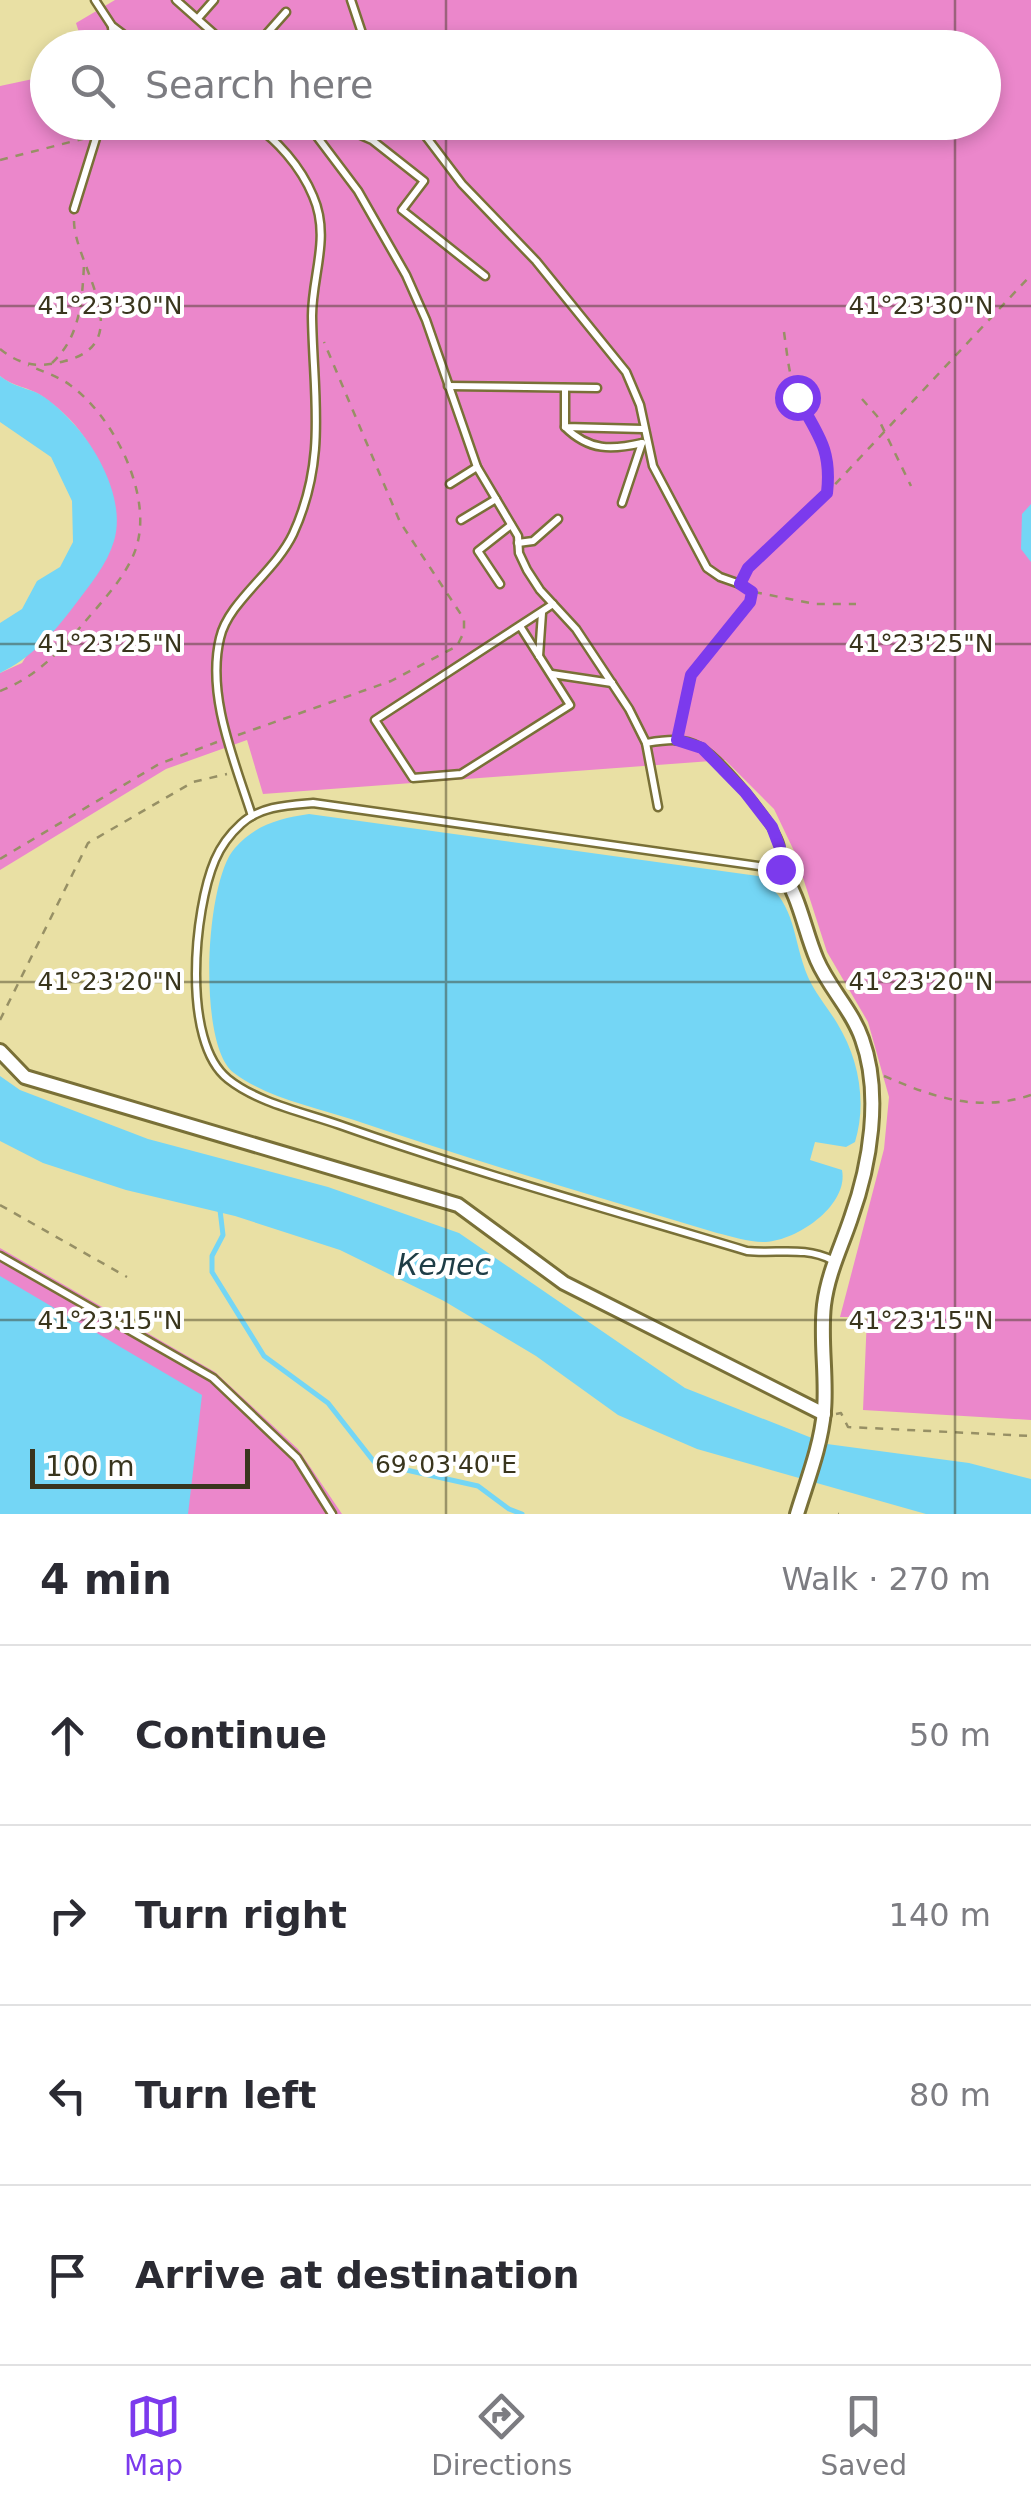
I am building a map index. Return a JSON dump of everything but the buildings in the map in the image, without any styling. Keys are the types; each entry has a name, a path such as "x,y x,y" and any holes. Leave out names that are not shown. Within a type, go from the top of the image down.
{"street":[{"path":"780,869 791,883 816,959 852,1015 863,1041 871,1120 852,1217 832,1260 824,1306 824,1414 797,1514"},
{"path":"0,1052 25,1077 458,1205 564,1283 824,1414"}],"lane":[{"path":"94,0 117,30"},
{"path":"176,0 212,30"},
{"path":"199,17 214,0"},
{"path":"351,0 360,30"},
{"path":"270,30 286,12"},
{"path":"112,26 112,30"},
{"path":"74,209 96,140"},
{"path":"252,816 220,707 216,669 220,636 231,613 278,562 306,498 318,407 312,313 322,255 320,220 313,196 273,140"},
{"path":"319,140 358,191 406,276 477,467 511,525 527,570 576,629 612,682 646,744 658,807"},
{"path":"372,140 424,180 402,210 485,276"},
{"path":"429,140 462,184 536,260 626,372 640,406 643,436 654,466 706,568 740,584"},
{"path":"448,386 597,388"},
{"path":"565,388 564,426 574,436 602,449 643,436"},
{"path":"564,426 643,436"},
{"path":"622,503 643,436"},
{"path":"450,484 477,467"},
{"path":"461,520 496,499"},
{"path":"518,543 534,541 558,519"},
{"path":"500,584 478,552 511,525"},
{"path":"520,626 570,705 461,774 413,778 375,720 553,604"},
{"path":"539,656 542,612"},
{"path":"550,674 612,682"},
{"path":"646,744 677,740 702,748 745,792 772,827 780,848 780,869 313,803 286,805 252,816 225,841 214,864 200,913 196,966 206,1047 214,1065 226,1078 250,1093 382,1140 747,1251 777,1254 803,1250 832,1260"},
{"path":"0,1256 213,1378 297,1458 332,1514"}],"path":[{"path":"0,160 75,140"},
{"path":"28,365 72,360 90,348 101,327 101,306 73,226 74,209"},
{"path":"51,364 65,351 78,324 84,260"},
{"path":"856,604 815,604 752,592 740,584 748,568 827,493 1031,274"},
{"path":"0,859 159,764 391,681 457,646 464,632 464,619 400,522 312,313"},
{"path":"784,332 797,397 827,451 827,493"},
{"path":"0,349 69,384 96,411 126,458 137,489 138,542 126,570 50,661 0,692"},
{"path":"862,399 884,428 911,486"},
{"path":"677,740 691,675 750,602 752,592"},
{"path":"0,1020 88,843 193,782 238,771"},
{"path":"868,1069 930,1096 962,1103 992,1104 1031,1095"},
{"path":"0,1204 128,1278"},
{"path":"824,1414 842,1414 848,1427 1031,1436"}],"shaded area":[{"path":"115,0 1031,0 1031,1420 863,1410 867,1317 840,1317 884,1149 889,1097 868,1022 827,952 795,853 774,809 725,760 263,794 247,740 166,769 0,870 0,673 22,663 116,511 98,461 70,420 42,396 0,376 0,86 30,80 30,140 1001,140 1001,30 78,30 76,23"},
{"path":"0,1248 215,1372 298,1449 342,1514 0,1514"}],"water":[{"path":"0,376 44,397 81,433 107,477 117,526 107,558 66,616 32,653 0,673 0,623 22,609 37,581 60,567 73,542 72,501 51,457 0,422"},
{"path":"1031,504 1031,562 1021,549 1022,514"},
{"path":"309,814 758,876 787,910 808,977 845,1037 856,1066 860,1112 855,1142 846,1147 815,1142 810,1160 842,1170 842,1183 829,1209 790,1236 763,1242 740,1239 292,1101 234,1073 222,1057 210,998 209,962 217,893 225,866 243,840 278,820"},
{"name":"Келес","path":"0,1076 20,1090 148,1139 328,1187 459,1233 685,1388 827,1444 969,1463 1031,1479 1031,1514 926,1514 697,1449 618,1415 536,1356 444,1301 340,1250 235,1216 126,1190 43,1163 0,1141"},
{"path":"0,1276 202,1395 188,1514 0,1514"}],"waterway":[{"path":"220,1210 223,1235 212,1256 212,1272 264,1356 328,1403 375,1463 478,1486 522,1514"}],"route":[{"path":"780,869 780,848 772,827 745,792 702,748 677,740 691,675 750,602 752,592 740,584 748,568 827,493 827,451 797,397"}]}
